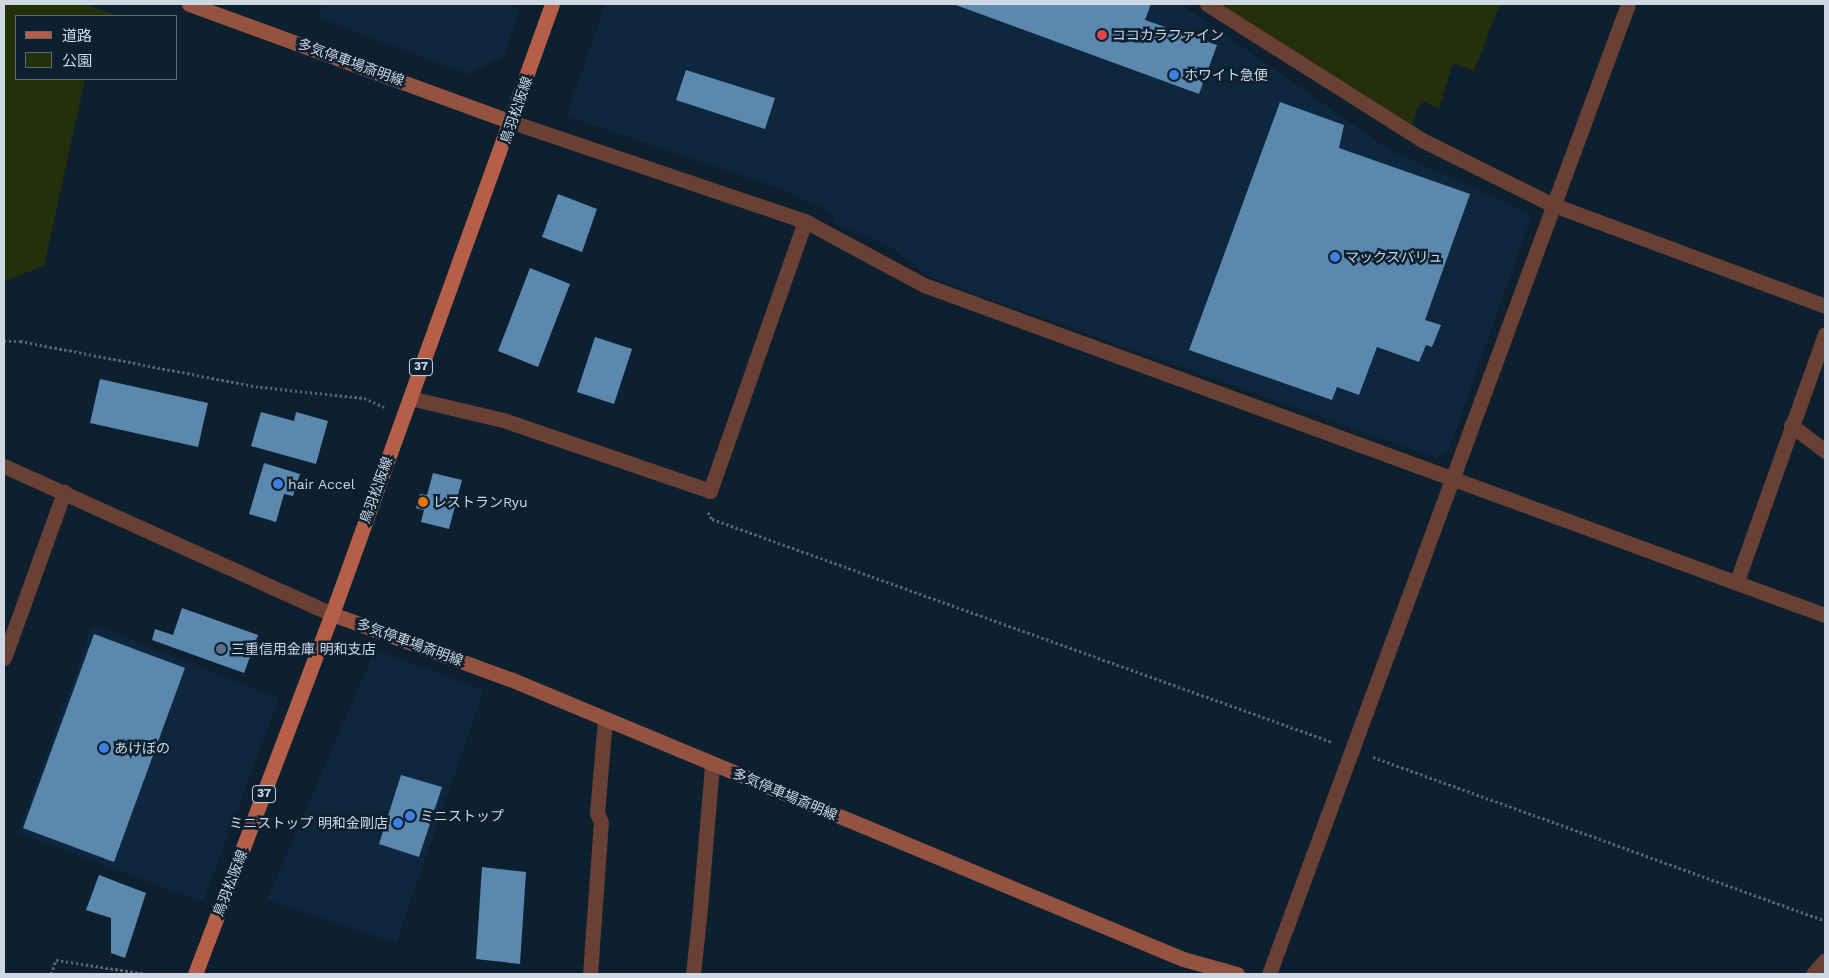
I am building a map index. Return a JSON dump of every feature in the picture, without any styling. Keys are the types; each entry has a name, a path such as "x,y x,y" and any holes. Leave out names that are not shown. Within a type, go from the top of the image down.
{"main road":[{"name":"多気停車場斎明線","path":"189,4 512,122"},
{"name":"鳥羽松阪線","path":"195,974 332,614 402,416 512,122 552,4"},
{"name":"多気停車場斎明線","path":"332,614 604,718 1174,956 1227,974"}],"street":[{"path":"1207,4 1422,140 1551,204 1825,306"},
{"path":"1269,974 1551,204 1628,4"},
{"path":"512,122 805,222 924,285 1737,581 1825,616"},
{"path":"410,398 503,420 710,491 805,222"},
{"path":"1737,581 1825,334"},
{"path":"1791,425 1825,451"},
{"path":"4,466 332,614"},
{"path":"4,658 64,492"},
{"path":"590,974 601,822 597,813 604,718"},
{"path":"693,974 712,764"},
{"path":"1813,974 1825,960"}],"path":[{"path":"4,342 46,345 260,387 364,398 402,416"},
{"path":"691,484 712,519 1825,921"},
{"path":"51,974 56,960 147,974"}],"shaded area":[{"path":"323,4 509,4 520,10 504,56 468,74 318,18"},
{"path":"605,4 1181,4 1388,149 1532,215 1448,452 1436,458 931,278 889,246 836,224 831,212 781,189 567,116"},
{"path":"93,625 279,698 203,902 18,833"},
{"path":"375,650 484,690 396,943 267,900"}],"green space":[{"path":"4,4 83,4 117,15 15,15 15,80 85,80 44,266 4,281"},
{"path":"1220,4 1500,4 1474,71 1453,63 1439,109 1421,100 1412,125"}],"building":[{"path":"953,4 1151,4 1145,20 1217,45 1199,94"},
{"path":"686,70 775,98 765,129 676,100"},
{"name":"マックスバリュ","path":"1280,102 1344,125 1339,148 1470,194 1425,320 1441,325 1432,347 1426,345 1419,362 1377,347 1359,395 1337,387 1332,400 1189,350"},
{"path":"558,194 597,209 582,252 542,237"},
{"path":"530,268 570,284 538,367 498,351"},
{"path":"595,337 632,349 614,404 577,392"},
{"path":"100,379 208,403 198,447 90,423"},
{"path":"261,412 294,421 296,412 328,421 316,464 251,446"},
{"name":"hair Accel","path":"264,463 300,474 293,496 284,494 276,522 249,514"},
{"path":"433,473 462,480 449,529 421,522 424,510 416,508 420,494 427,495"},
{"path":"182,608 258,635 244,673 152,640 155,629 173,635"},
{"name":"あけぼの","path":"94,634 185,668 114,862 23,828"},
{"name":"ミニストップ","path":"401,775 442,787 419,857 379,844"},
{"path":"482,867 526,872 520,964 476,959"},
{"path":"99,875 146,893 125,958 111,953 111,918 86,910"}],"place":[{"name":"ココカラファイン","path":"1102,35"},
{"name":"ホワイト急便","path":"1174,75"},
{"name":"マックスバリュ","path":"1335,257"},
{"name":"hair Accel","path":"278,484"},
{"name":"レストランRyu","path":"423,502"},
{"name":"三重信用金庫 明和支店","path":"221,649"},
{"name":"あけぼの","path":"104,748"},
{"name":"ミニストップ","path":"410,816"},
{"name":"ミニストップ 明和金剛店","path":"398,823"}]}
